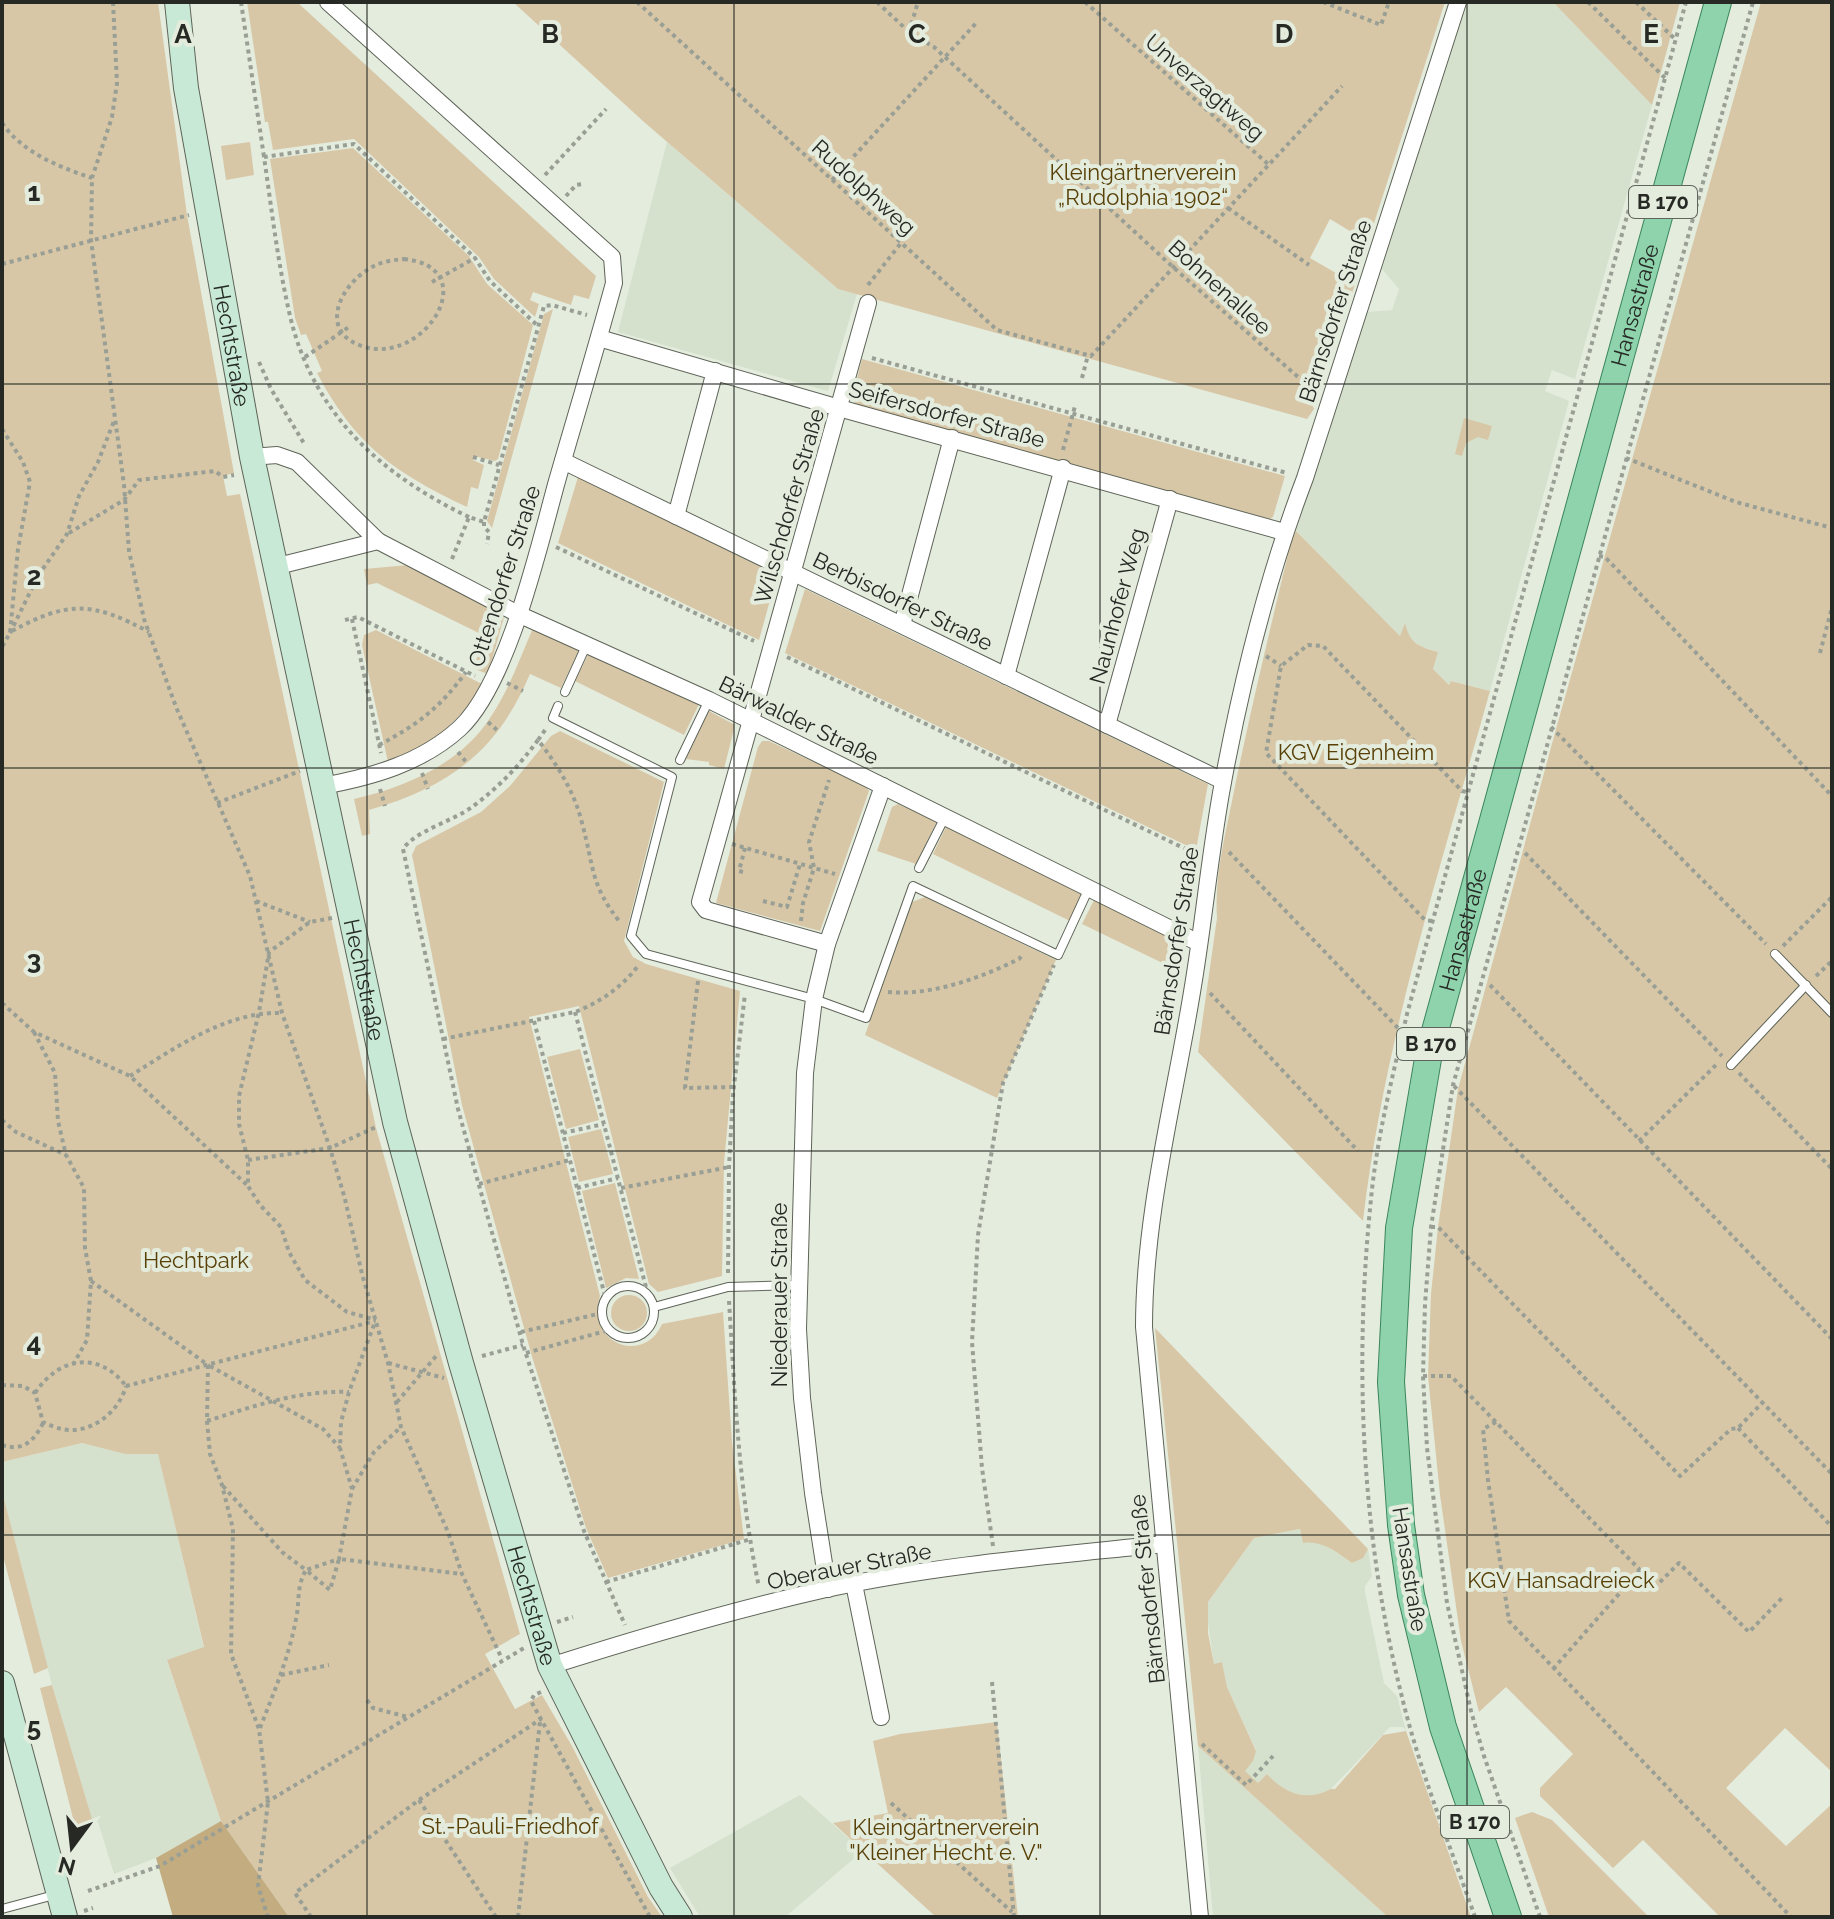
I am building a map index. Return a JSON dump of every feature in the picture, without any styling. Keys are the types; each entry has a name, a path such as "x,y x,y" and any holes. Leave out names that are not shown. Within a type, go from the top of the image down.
{"main road":[{"name":"Hansastraße","path":"1508,1917 1443,1727 1411,1595 1399,1497 1391,1382 1399,1228 1429,1053 1718,2"}],"street":[{"name":"Hechtstraße","path":"177,2 186,88 246,466 274,567 395,1122 550,1666 661,1887 680,1917"},
{"path":"328,2 535,187"},
{"name":"Bärnsdorfer Straße","path":"1200,1917 1144,1327 1147,1251 1193,988 1223,781 1252,652 1284,532 1305,478 1458,2"},
{"name":"Ottendorfer Straße","path":"322,786 385,771 447,739 475,712 492,684 518,614 614,283 612,257 535,187"},
{"name":"Wilschdorfer Straße","path":"797,935 706,910 700,902 854,354 864,299"},
{"name":"Seifersdorfer Straße","path":"599,338 1284,532"},
{"path":"676,516 715,371"},
{"path":"902,625 952,438"},
{"name":"Bärwalder Straße","path":"246,466 277,455 297,462 378,541 518,614 709,700 1199,943"},
{"name":"Berbisdorfer Straße","path":"563,461 1223,781"},
{"path":"1006,676 1061,468"},
{"name":"Naunhofer Weg","path":"1107,725 1170,499"},
{"path":"274,567 378,541"},
{"name":"Niederauer Straße","path":"828,1589 802,1398 798,1285 805,1073 814,999 827,944 883,786"},
{"path":"797,935 827,944"},
{"name":"Oberauer Straße","path":"550,1666 828,1589 995,1562 1164,1544"},
{"path":"854,1584 881,1717"},
{"path":"2,1683 62,1906"}],"lane":[{"path":"565,692 586,646"},
{"path":"680,760 709,700"},
{"path":"558,706 553,718 673,775 631,936 646,954 814,999 866,1018 916,877 945,817"},
{"path":"916,877 1058,955 1089,888"},
{"path":"1775,954 1832,1013"},
{"path":"1727,1061 1806,985"},
{"path":"654,1307 728,1287 798,1285"},
{"path":"636,1288 648,1295 654,1307 652,1324 640,1335 624,1338 609,1330 602,1313 606,1300 615,1290 636,1288"},
{"path":"2,1909 62,1906"}],"path":[{"path":"113,2 117,83 112,117 92,178 91,240 129,551 149,632 217,803 250,876 282,1013 330,1148 388,1363 401,1427 448,1532 462,1574 502,1659"},
{"path":"241,2 292,322 305,357 326,398 363,447 386,468 417,489 484,522"},
{"name":"Rudolphweg","path":"637,2 997,330 1090,355"},
{"name":"Bohnenallee","path":"877,2 909,32 946,57 1174,268 1329,402"},
{"path":"909,32 918,2"},
{"name":"Unverzagtweg","path":"1085,2 1268,164"},
{"path":"1323,2 1381,25 1389,2"},
{"path":"1588,2 1665,78"},
{"path":"1636,2 1676,40"},
{"path":"1540,1917 1484,1756 1447,1603 1427,1448 1423,1376 1431,1227 1453,1085 1753,2"},
{"path":"832,180 978,21"},
{"path":"1082,378 1090,355 1342,86"},
{"path":"535,187 606,109"},
{"path":"2,123 9,134 52,165 92,178"},
{"path":"264,157 354,144 475,258 490,281 546,334"},
{"path":"1228,208 1309,265"},
{"path":"2,264 190,214"},
{"path":"864,299 901,243"},
{"path":"432,282 475,258"},
{"path":"416,260 427,264 440,277 444,291 443,305 431,324 415,338 402,345 377,349 352,341 342,332 337,316 346,289 375,265 416,260"},
{"path":"487,544 489,532 484,522 544,306 552,305 604,319"},
{"path":"305,357 349,327"},
{"path":"254,351 271,389 308,450"},
{"path":"854,354 1305,478"},
{"path":"522,383 532,385"},
{"path":"1061,468 1075,406"},
{"path":"2,647 38,576 67,534 79,496 98,462 115,418"},
{"path":"2,429 23,462 30,482 18,549 10,633"},
{"path":"508,434 518,437"},
{"path":"473,457 499,465"},
{"path":"1626,458 1736,502 1832,528"},
{"path":"67,534 124,500 139,480 215,471 223,477 246,466"},
{"path":"494,485 503,488"},
{"path":"452,559 469,517"},
{"path":"541,539 1212,853 1224,846 1403,1030"},
{"path":"1599,556 1605,557 1832,796"},
{"path":"1820,653 1832,607"},
{"path":"10,633 43,614 70,608 113,613 149,632"},
{"path":"345,620 358,617 492,684"},
{"path":"352,619 372,728 385,771"},
{"path":"348,637 355,635"},
{"path":"1432,921 1425,920 1266,753 1281,666 1308,645 1323,646 1462,791 1467,792"},
{"path":"379,745 427,716 466,672"},
{"path":"359,683 365,681"},
{"path":"553,718 519,766 488,794 453,819 410,840 403,849 443,1039 523,1345 584,1531 624,1623"},
{"path":"1551,727 1775,954 1832,897"},
{"path":"538,740 561,769 575,801 591,869 605,904 631,936"},
{"path":"797,935 814,868 809,842 835,763"},
{"path":"217,803 301,771"},
{"path":"719,840 850,879"},
{"path":"743,872 739,871 745,848"},
{"path":"1525,853 1832,1169"},
{"path":"763,901 787,907 800,864"},
{"path":"256,901 310,922"},
{"path":"248,1186 248,1160 239,1124 239,1096 259,1012 269,952 310,922 333,917"},
{"path":"876,989 901,993 978,977 1019,959 1032,943"},
{"path":"443,1039 575,1012 594,1005 629,978 646,954"},
{"path":"995,1562 982,1468 972,1342 978,1235 1003,1083 1058,955"},
{"path":"1806,985 1832,961"},
{"path":"699,969 685,1088 734,1087"},
{"path":"1490,985 1832,1339"},
{"path":"1193,988 1208,990 1358,1151"},
{"path":"2,1003 34,1032 130,1076 248,1186 260,1205 281,1227 289,1252 305,1280 347,1312 376,1320"},
{"path":"130,1076 207,1032 259,1012 282,1013"},
{"path":"575,1012 648,1295"},
{"path":"534,1021 606,1300"},
{"path":"34,1032 55,1073 58,1121 66,1155 84,1188 85,1248 91,1281 87,1340 74,1363"},
{"path":"1639,1141 1727,1061"},
{"path":"1453,1085 1832,1474"},
{"path":"2,1120 16,1132 66,1155"},
{"path":"563,1133 604,1124"},
{"path":"248,1160 330,1148 378,1126"},
{"path":"479,1184 570,1160"},
{"path":"621,1189 729,1167"},
{"path":"577,1188 618,1178"},
{"path":"1431,1227 1438,1227 1680,1476 1731,1429 1738,1428 1763,1402"},
{"path":"91,1281 208,1365 323,1429 340,1448"},
{"path":"521,1332 602,1313"},
{"path":"126,1386 376,1320"},
{"path":"352,1489 340,1448 341,1422 376,1320"},
{"path":"526,1353 609,1330"},
{"path":"482,1356 523,1345"},
{"path":"397,1402 443,1349"},
{"path":"35,1393 44,1379 58,1368 74,1363 103,1366 116,1374 126,1386"},
{"path":"388,1363 451,1379"},
{"path":"208,1365 210,1454 233,1529 231,1654 259,1729 268,1802 258,1886 268,1917"},
{"path":"1423,1376 1451,1376 1656,1586 1679,1563 1749,1632 1783,1597"},
{"path":"2,1385 23,1386 35,1393 43,1422 30,1444 18,1447 2,1445"},
{"path":"43,1422 62,1430 79,1430 93,1424 118,1407 126,1386"},
{"path":"207,1421 273,1400 323,1390 349,1392"},
{"path":"1496,1422 1483,1429 1509,1621 1791,1917"},
{"path":"222,1485 282,1552 330,1590 352,1489 374,1452 401,1427"},
{"path":"1738,1428 1832,1527"},
{"path":"606,1582 751,1539"},
{"path":"259,1729 281,1675 297,1617 298,1582 306,1570 339,1559 462,1574"},
{"path":"1553,1669 1640,1570"},
{"path":"555,1623 573,1617"},
{"path":"88,1891 160,1866 526,1647"},
{"path":"281,1675 329,1665"},
{"path":"992,1682 1014,1916"},
{"path":"544,1691 534,1695 531,1701 650,1917"},
{"path":"367,1700 373,1708 408,1717"},
{"path":"311,1917 295,1893 419,1800 541,1719"},
{"path":"518,1917 541,1719"},
{"path":"1185,1742 1197,1740 1246,1785 1273,1756"},
{"path":"419,1800 496,1917"},
{"path":"891,1803 1014,1916"}],"shaded area":[{"path":"1466,2 1553,2 1652,105 1575,379 1552,370 1545,391 1569,401 1490,691 1452,681 1449,685 1433,669 1437,652 1409,638 1404,625 1401,637 1296,531 1367,312 1392,310 1399,289 1382,269"},
{"path":"667,142 838,289 857,294 828,391 618,332"},
{"path":"82,1443 125,1454 158,1453 204,1649 167,1661 221,1821 156,1858 114,1874 98,1822 93,1822 52,1685 2,1491 2,1462"},
{"path":"1301,1529 1313,1542 1325,1545 1352,1563 1362,1558 1368,1549 1372,1576 1365,1586 1365,1592 1384,1683 1397,1696 1406,1731 1403,1727 1390,1727 1331,1789 1320,1795 1307,1796 1258,1783 1244,1771 1256,1750 1227,1687 1222,1662 1214,1664 1207,1616 1208,1602 1254,1538"},
{"path":"1198,1746 1388,1917 1213,1917"},
{"path":"800,1795 863,1851 785,1917 700,1917 670,1868"},
{"path":"221,1821 289,1917 173,1917 156,1858"}],"green space":[{"name":"Hechtpark","path":"2,2 158,2 187,215 234,473 223,476 227,496 240,494 376,1128 520,1634 485,1654 515,1709 542,1695 572,1746 648,1897 662,1917 289,1917 221,1821 167,1660 204,1647 158,1454 125,1454 82,1443 2,1462"},
{"path":"247,2 297,2 596,276 589,299 574,295 571,305 533,292 530,300 539,304 535,317 494,279 479,257 354,139 273,150 268,122 265,122"},
{"name":"Kleingärtnerverein „Rudolphia 1902“","path":"513,2 1445,2 1368,242 1330,219 1310,258 1355,284 1322,382 1318,383 1311,401 1314,409 1307,419 838,289 644,122"},
{"path":"1553,2 1680,2 1652,105"},
{"name":"KGV Hansadreieck","path":"1761,2 1828,2 1832,6 1832,1772 1785,1728 1726,1788 1786,1846 1832,1804 1832,1917 1720,1917 1643,1840 1613,1868 1540,1796 1540,1788 1573,1754 1506,1687 1479,1712 1461,1641 1440,1495 1428,1376 1431,1294 1438,1227 1458,1089"},
{"path":"250,142 254,175 226,180 221,146"},
{"path":"353,148 469,256 487,284 533,325 498,459 474,456 473,460 484,465 478,489 471,487 467,507 398,469 362,438 346,420 317,373 322,371 306,334 301,335 295,318 270,159"},
{"path":"553,309 492,528 487,521 544,314"},
{"path":"862,359 1285,476 1273,517 1270,519 856,405 852,398"},
{"path":"1464,418 1492,426 1488,440 1478,437 1466,443 1462,456 1455,454"},
{"path":"578,477 777,575 759,640 558,543"},
{"name":"KGV Eigenheim","path":"1296,531 1400,636 1405,623 1409,636 1416,643 1438,652 1433,669 1449,685 1451,681 1490,691 1399,1020 1372,1153 1363,1221 1198,1052 1217,918 1217,886 1224,838 1261,666"},
{"path":"408,565 499,611 504,617 488,674 472,668 487,637 377,583 367,585 364,569"},
{"path":"805,589 1208,784 1196,850 785,653"},
{"path":"533,628 579,650 561,688 530,674 517,701 486,745 467,763 423,790 369,810 370,834 362,836 354,799 393,788 430,771 447,761 478,734 497,707"},
{"path":"376,630 484,685 442,732 388,762 362,645 364,635"},
{"path":"589,653 699,704 684,735 575,681"},
{"path":"709,711 735,725 724,769 709,765 709,762 686,759"},
{"path":"560,731 664,782 624,941 633,957 646,964 740,991 724,1163 722,1276 658,1292 649,1284 579,1006 529,1017 600,1296 598,1312 601,1326 608,1337 631,1346 643,1344 654,1337 662,1324 723,1312 732,1442 744,1539 608,1578 586,1528 533,1360 462,1105 412,855 416,846 481,812 510,786 551,736"},
{"path":"762,741 769,741 865,786 869,791 820,931 716,903"},
{"path":"898,804 937,821 916,864 877,851 892,807"},
{"path":"946,827 1082,893 1070,921 933,854"},
{"path":"925,897 1056,960 997,1098 865,1035 912,902"},
{"path":"1094,900 1186,945 1181,972 1082,924"},
{"path":"580,1049 599,1120 566,1129 547,1057"},
{"path":"601,1129 613,1174 579,1182 568,1137"},
{"path":"615,1183 639,1279 626,1278 606,1288 582,1191"},
{"path":"629,1295 642,1300 647,1313 642,1326 629,1331 616,1326 611,1313 616,1300"},
{"path":"1155,1328 1368,1549 1363,1558 1352,1563 1323,1545 1303,1543 1300,1529 1254,1538 1208,1602 1208,1633 1214,1664 1222,1662 1227,1687 1256,1751 1245,1771 1258,1783 1267,1774 1281,1787 1297,1794 1322,1793 1335,1789 1383,1735 1406,1731 1471,1917 1388,1917 1198,1746"},
{"path":"2,1491 48,1668 34,1674 2,1552"},
{"path":"52,1685 93,1822 75,1826 40,1688"},
{"name":"Kleingärtnerverein \"Kleiner Hecht e. V.\"","path":"997,1722 1018,1917 936,1917 833,1823 888,1813 873,1741 900,1734"},
{"path":"1532,1812 1552,1820 1649,1917 1549,1917 1515,1818"}],"park label":[{"name":"St.-Pauli-Friedhof","path":"510,1826"}]}
